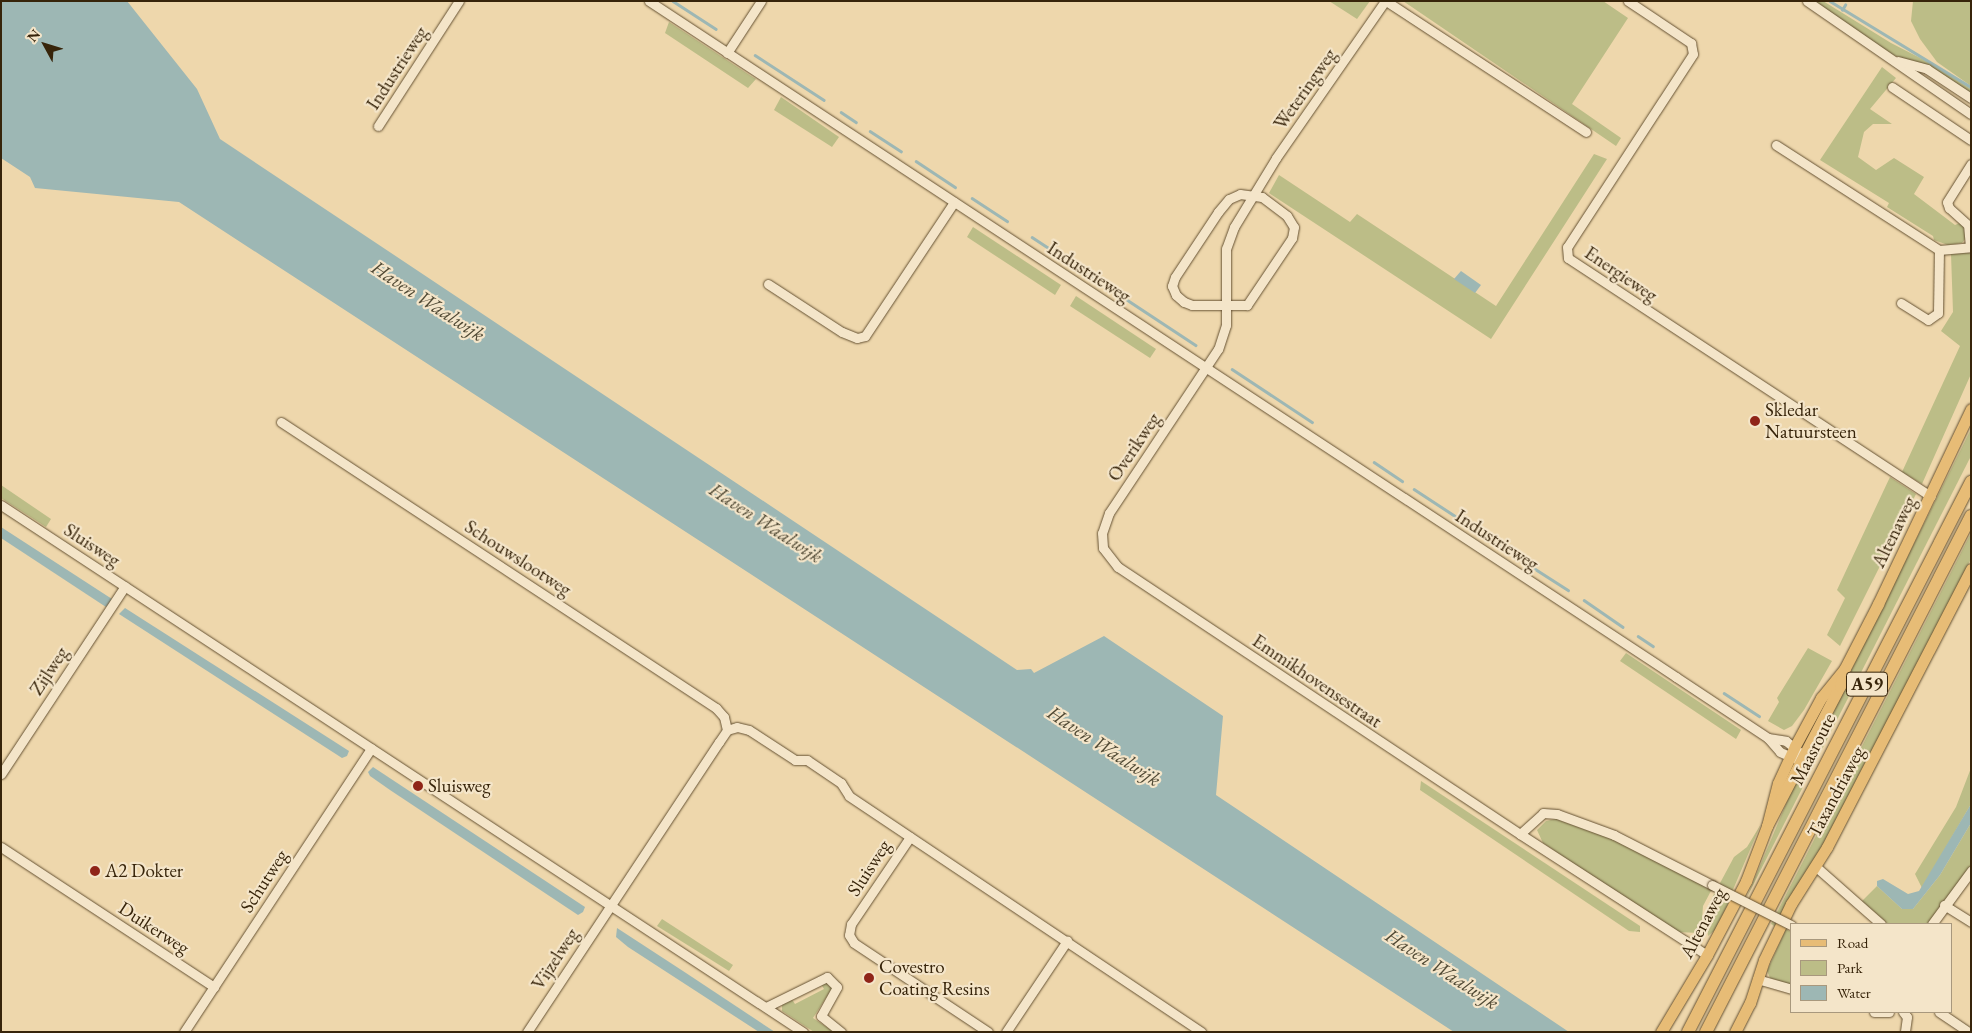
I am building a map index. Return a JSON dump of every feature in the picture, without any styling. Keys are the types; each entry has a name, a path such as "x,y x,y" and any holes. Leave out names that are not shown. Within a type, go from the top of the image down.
{"highway":[{"name":"Maasroute","path":"1688,1032 1971,482"},
{"name":"Maasroute","path":"1706,1032 1971,516"}],"main road":[{"name":"Altenaweg","path":"1767,826 1778,783 1795,746 1821,698 1844,668 1931,496 1971,409"},
{"name":"Taxandriaweg","path":"1735,1032 1791,904 1844,817 1971,569"},
{"name":"Altenaweg","path":"1661,1032 1707,955 1746,881 1767,826 1840,686 1844,668"}],"street":[{"name":"Industrieweg","path":"378,126 459,1"},
{"name":"Industrieweg","path":"649,1 1768,738 1795,746"},
{"path":"728,53 762,1"},
{"path":"1386,1 1586,132"},
{"name":"Weteringweg","path":"1252,196 1386,1"},
{"name":"Energieweg","path":"1628,1 1691,43 1693,54 1567,248 1568,258 1931,496"},
{"path":"1806,1 1897,61 1971,114"},
{"path":"1897,61 1927,70 1971,98"},
{"path":"1892,87 1971,140"},
{"path":"1776,145 1939,250 1970,247 1968,225 1949,208 1947,202 1971,164"},
{"path":"1240,194 1252,196 1262,197 1287,216 1294,227 1292,238 1247,305 1192,305 1176,295 1172,286 1228,199 1240,194"},
{"path":"1207,369 1218,349 1226,325 1226,249 1252,196"},
{"path":"768,284 842,332 857,338 865,336 954,202"},
{"path":"1901,303 1928,320 1938,313 1939,250"},
{"name":"Overikweg","path":"1103,548 1102,533 1109,513 1207,369"},
{"name":"Schouwslootweg","path":"281,422 716,708 724,717 727,730"},
{"name":"Sluisweg","path":"1,505 803,1032"},
{"name":"Emmikhovensestraat","path":"1103,548 1118,567 1520,834 1707,955"},
{"name":"Zijlweg","path":"1,774 125,586"},
{"path":"610,905 727,730 738,727 749,730 795,760 807,760 841,783 849,796 910,836"},
{"name":"Industrieweg","path":"1768,738 1772,747 1790,757"},
{"path":"1795,746 1802,758"},
{"name":"Schutweg","path":"184,1032 371,748"},
{"path":"1790,757 1802,758"},
{"path":"1520,834 1543,813 1570,818 1614,834 1790,924"},
{"name":"Sluisweg","path":"988,1032 854,943 849,935 852,924 910,836 1201,1032"},
{"name":"Duikerweg","path":"1,847 214,987"},
{"path":"1815,866 1880,923"},
{"path":"1933,923 1971,872"},
{"name":"Vijzelweg","path":"527,1032 610,905"},
{"path":"1944,906 1971,922"},
{"path":"1006,1032 1067,941"},
{"path":"766,1007 827,977 837,987 821,1016 841,1032"},
{"path":"1757,980 1790,989"},
{"path":"1904,1013 1907,1017 1905,1032"},
{"path":"1941,1013 1970,1032"}],"green space":[{"path":"1329,1 1370,1 1357,19"},
{"path":"1403,1 1603,1 1628,18 1572,104 1621,138 1616,146"},
{"path":"1813,1 1823,1 1891,43 1930,63 1971,89 1971,95 1930,67 1893,55"},
{"path":"1913,1 1971,1 1971,86 1937,62 1920,39 1911,21"},
{"path":"669,22 756,79 748,88 665,33"},
{"path":"1882,67 1896,78 1870,109 1892,124 1873,124 1864,132 1858,157 1876,170 1894,158 1924,177 1914,194 1955,225 1962,222 1966,238 1962,243 1948,245 1934,240 1933,236 1887,207 1889,203 1820,160"},
{"path":"781,97 839,137 832,147 774,110"},
{"path":"1594,154 1607,159 1491,339 1269,193 1279,175 1350,222 1357,214 1496,306"},
{"path":"973,227 1061,285 1055,295 967,237"},
{"path":"1971,252 1971,374 1922,484 1902,472 1960,346 1941,331 1953,312 1951,254"},
{"path":"1076,296 1156,349 1150,358 1070,306"},
{"path":"1971,429 1971,456 1746,899 1794,785"},
{"path":"1890,477 1916,494 1840,646 1827,635 1845,598 1837,590"},
{"path":"1,485 51,519 46,527 1,498"},
{"path":"1971,533 1971,559 1827,840 1776,927 1771,924"},
{"path":"1808,648 1832,661 1804,710 1792,726 1784,730 1768,721 1779,702 1777,698"},
{"path":"1626,653 1741,730 1736,739 1620,661"},
{"path":"1971,768 1971,804 1922,888 1915,874 1956,807"},
{"path":"1421,781 1640,926 1640,932 1629,931 1420,790"},
{"path":"1556,819 1614,840 1712,889 1703,906 1701,933 1675,932 1543,843 1537,830 1546,821"},
{"path":"1971,823 1971,867 1929,923 1887,923 1862,901 1877,886 1902,909 1913,909 1940,875"},
{"path":"1761,824 1732,892 1719,885 1734,857 1747,847"},
{"path":"1714,894 1730,900 1715,930 1708,936 1706,910"},
{"path":"662,919 733,965 729,971 657,926"},
{"path":"1786,929 1790,931 1790,985 1770,978 1767,971"},
{"path":"825,981 833,987 813,1018 834,1032 814,1032 782,1011 782,1002 791,998 795,1004 824,989 820,982"}],"water":[{"name":"Haven Waalwijk","path":"1,1 127,1 197,89 220,139 1017,670 1031,669 1034,673 1104,636 1223,716 1216,795 1569,1032 1454,1032 179,202 35,188 30,177 1,158"},
{"path":"1461,271 1481,285 1475,293 1454,279"},
{"path":"1,527 112,599 106,607 1,538"},
{"path":"125,608 349,751 347,756 342,758 119,614"},
{"path":"373,767 585,907 583,912 578,915 390,790 370,776 368,772"},
{"path":"1971,804 1971,823 1940,875 1913,909 1902,909 1877,886 1877,881 1883,879 1908,894 1919,891"},
{"path":"617,928 775,1032 759,1032 628,947 616,937"}],"waterway":[{"path":"673,1 716,29"},
{"path":"1830,1 1971,87"},
{"path":"1842,10 1845,5"},
{"path":"755,55 824,100"},
{"path":"841,112 856,122"},
{"path":"870,131 901,151"},
{"path":"916,161 955,187"},
{"path":"972,198 1007,221"},
{"path":"1032,237 1196,345"},
{"path":"1232,369 1312,422"},
{"path":"1374,462 1402,481"},
{"path":"1414,489 1475,529"},
{"path":"1487,537 1514,555"},
{"path":"1526,563 1568,590"},
{"path":"1584,600 1623,627"},
{"path":"1638,636 1653,646"},
{"path":"1724,693 1759,716"}],"place":[{"name":"Skledar Natuursteen","path":"1755,421"},
{"name":"Sluisweg","path":"418,786"},
{"name":"A2 Dokter","path":"95,871"},
{"name":"Covestro Coating Resins","path":"869,978"}]}
